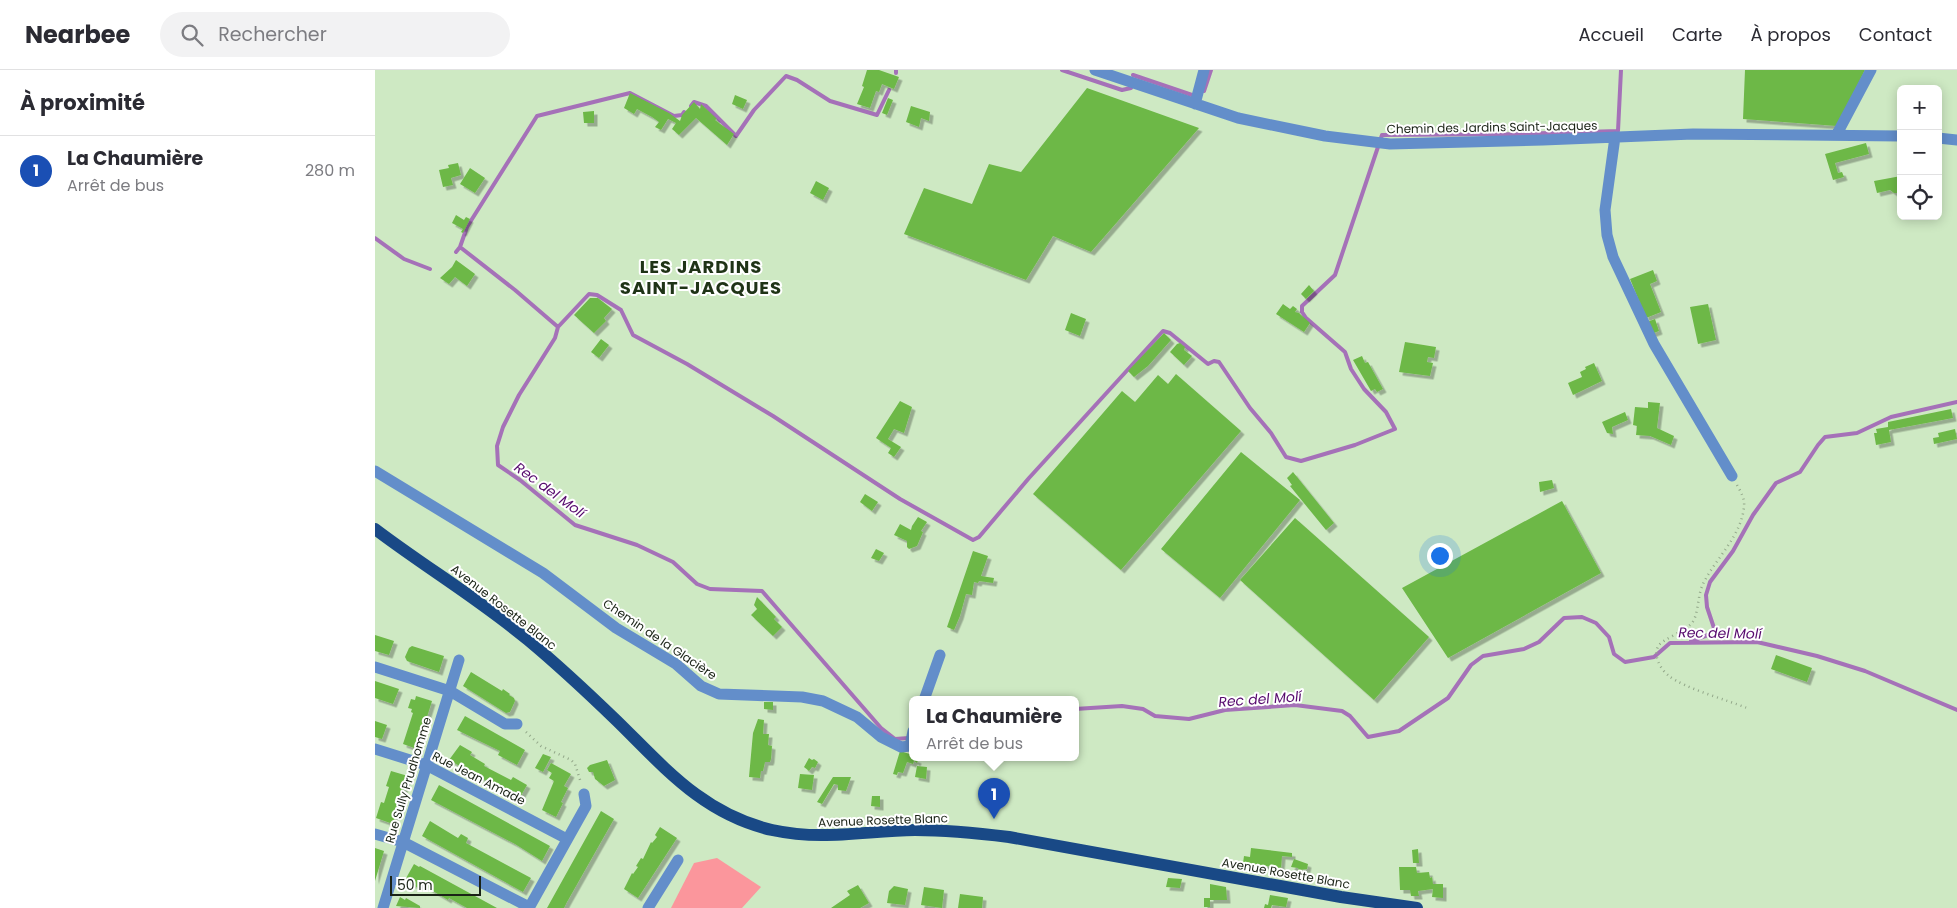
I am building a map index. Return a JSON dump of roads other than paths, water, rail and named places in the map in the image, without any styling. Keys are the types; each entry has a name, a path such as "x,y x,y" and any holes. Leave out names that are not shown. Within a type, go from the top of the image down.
{"main road":[{"name":"Avenue Rosette Blanc","path":"379,532 469,594 528,640 616,720 688,790 728,815 744,822 799,835 829,836 914,830 966,831 1009,837 1341,897 1417,908"}],"street":[{"name":"Chemin des Jardins Saint-Jacques","path":"1095,70 1197,98 1238,118 1325,136 1390,144 1693,134 1897,136"},
{"path":"1197,98 1204,70"},
{"path":"1837,134 1871,70"},
{"path":"1615,137 1605,210 1607,235 1613,257 1654,344 1732,476"},
{"path":"1942,138 1957,140"},
{"name":"Chemin de la Glacière","path":"375,471 543,573 616,628 677,664 701,686 719,694 802,697 823,702 857,717 881,737 901,747 909,746"},
{"path":"924,696 940,654"},
{"name":"Rue Sully Prudhomme","path":"383,908 459,660"},
{"path":"375,667 450,691 505,724 517,724"},
{"name":"Rue Jean Amade","path":"375,749 426,765 567,839"},
{"path":"375,834 403,842 529,908 586,806 584,794"},
{"path":"648,908 678,860"}],"waterway":[{"path":"1062,70 1122,90 1131,88"},
{"path":"1204,91 1211,70"},
{"path":"558,327 589,294 597,295 621,310 633,335 687,364 773,416 900,499 973,540 979,537 1029,478 1163,331 1170,333 1208,364 1214,361 1219,362 1250,408 1271,433 1286,457 1301,461 1355,445 1395,429 1386,412 1364,389 1351,369 1345,352 1306,318 1302,312 1302,306 1335,275 1382,135 1618,131 1621,70"},
{"path":"1133,75 1195,96"},
{"path":"691,106 694,102 706,106 736,136 754,110 786,76 797,80 830,101 877,115 889,90"},
{"path":"460,247 467,227 537,116 630,93 674,116 682,115 684,112"},
{"name":"Rec del Molí","path":"375,238 404,259 430,269"},
{"name":"Rec del Molí","path":"456,252 460,247 558,327 555,338 519,395 503,427 497,446 498,465 520,480 575,525 637,545 673,562 697,584 710,589 762,591 881,728 895,739 909,738"},
{"path":"1691,641 1708,635 1714,628 1707,607 1706,595 1710,582 1733,551 1753,515 1776,483 1800,472 1825,437 1857,433 1891,417 1957,402"},
{"name":"Rec del Molí","path":"1079,709 1122,706 1143,709 1155,716 1189,719 1225,710 1295,705 1342,711 1350,716 1368,737 1399,731 1448,698 1471,665 1483,656 1524,649 1539,642 1564,618 1582,617 1596,623 1609,637 1614,654 1625,662 1654,657 1670,643 1757,642 1817,656 1865,671 1957,710"}],"place":[{"name":"La Chaumière","path":"994,819"}],"district":[{"name":"LES JARDINS SAINT-JACQUES","path":"701,276"}]}
